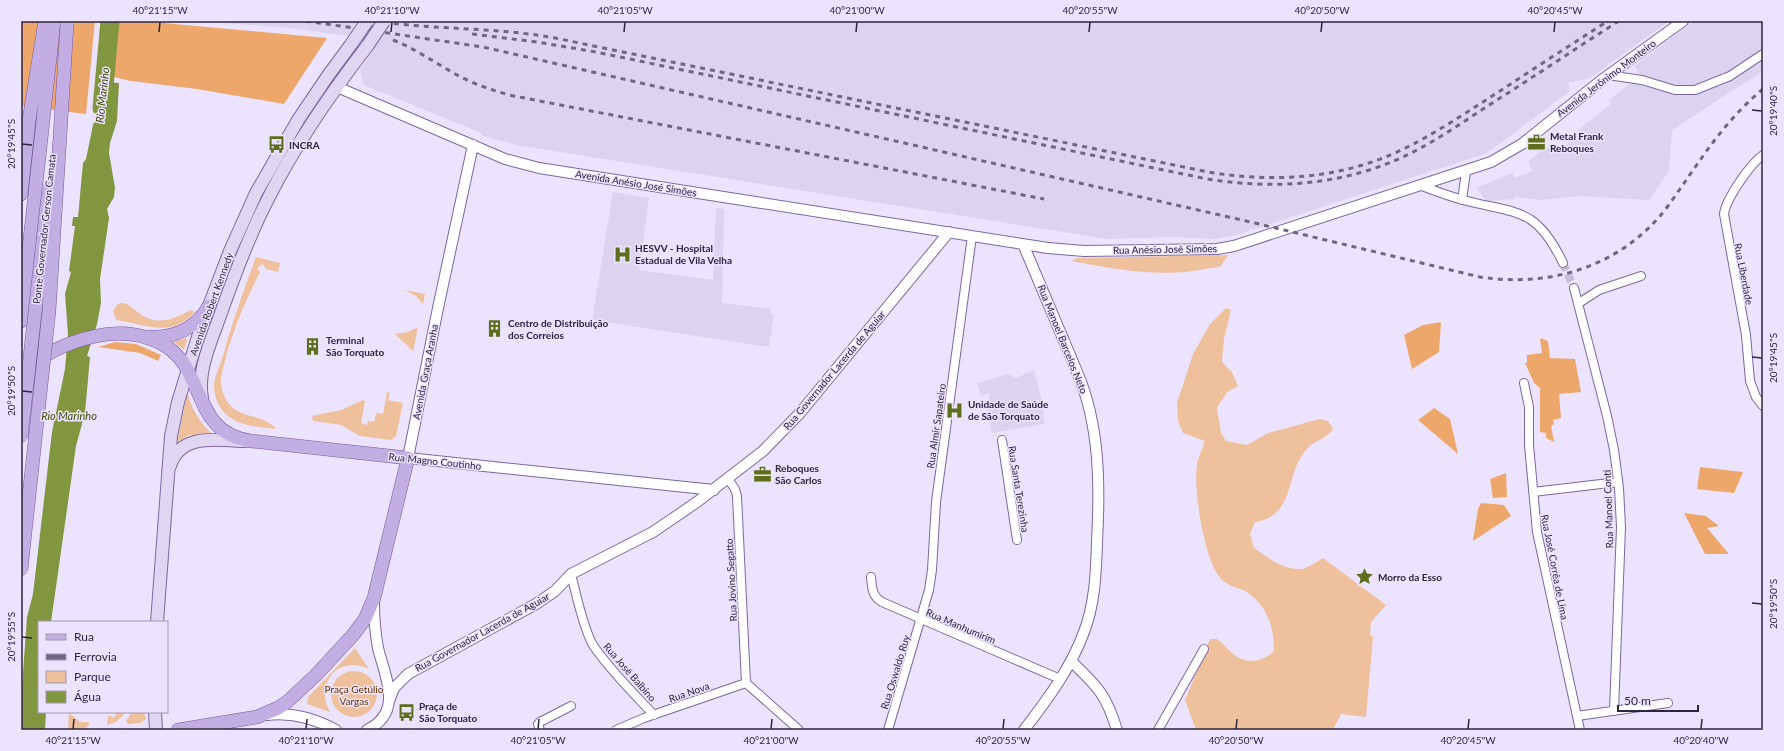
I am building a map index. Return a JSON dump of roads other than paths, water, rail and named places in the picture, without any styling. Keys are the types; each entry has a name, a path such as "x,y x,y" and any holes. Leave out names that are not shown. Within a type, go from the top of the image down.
{"main road":[{"path":"21,194 30,120 45,21"},
{"name":"Avenida Robert Kennedy","path":"157,621 170,470 170,447 174,419 209,306 233,244 267,172 326,77 367,21"},
{"name":"Avenida Robert Kennedy","path":"205,409 201,385 204,366 214,332 242,257 268,199 282,172 306,134 384,21"},
{"path":"21,570 49,311 63,22"},
{"name":"Ponte Governador Gerson Camata","path":"21,321 63,22"},
{"name":"Ponte Governador Gerson Camata","path":"21,437 63,22"},
{"path":"21,375 48,354 74,342 100,335 125,334 148,338 166,337 183,331 198,320 209,306"},
{"path":"148,338 168,347 179,358 188,370 205,409 214,423 235,437 251,441"},
{"name":"Rua Magno Coutinho","path":"170,470 179,451 196,441 251,441 408,458"},
{"name":"Avenida Graça Aranha","path":"178,730 257,717 273,711 287,702 316,675 360,627 374,598 408,458"},
{"path":"155,713 156,730"}],"street":[{"name":"Avenida Jerônimo Monteiro","path":"1422,186 1492,162 1512,151 1608,75 1683,21"},
{"path":"1608,75 1642,80 1675,90 1695,90 1730,76 1763,54"},
{"name":"Avenida Anésio José Simões","path":"337,88 515,162 539,168 949,232"},
{"name":"Avenida Graça Aranha","path":"408,458 436,316 473,145"},
{"name":"Rua Liberdade","path":"1763,155 1755,162 1728,202 1724,214 1746,335 1750,381 1756,397 1763,406"},
{"path":"1462,200 1466,172"},
{"path":"1422,186 1462,200 1513,211 1528,218 1543,229 1549,237 1562,263"},
{"name":"Rua Anésio José Simões","path":"949,232 1023,244 1084,251 1226,248 1422,186"},
{"name":"Rua Governador Lacerda de Aguiar","path":"389,701 394,688 408,674 536,604 555,591 571,574 653,532 714,490 763,450 800,413 949,232"},
{"name":"Rua Almir Sapateiro","path":"921,619 931,581 936,502 972,236"},
{"name":"Rua Manoel Barcelos Neto","path":"1023,244 1082,383 1089,409 1098,466 1099,497 1094,589 1084,632 1071,661 1060,679 1024,730"},
{"path":"1579,303 1599,290 1641,276"},
{"name":"Rua Manoel Conti","path":"1574,288 1607,416 1618,482 1621,527 1614,711"},
{"name":"Rua José Corrêa de Lima","path":"1524,383 1529,407 1529,445 1532,492 1540,549 1580,730"},
{"name":"Rua Santa Terezinha","path":"1002,440 1017,540"},
{"name":"Rua Magno Coutinho","path":"408,458 714,490"},
{"name":"Rua Jovino Segatto","path":"728,479 735,489 737,496 746,683"},
{"path":"1532,492 1618,482"},
{"name":"Rua José Balbino","path":"571,574 579,609 592,644 654,715"},
{"name":"Rua Manhumirim","path":"871,577 873,592 876,598 1060,679"},
{"path":"373,728 385,713 389,701 389,687 376,637 374,598"},
{"name":"Rua Oswaldo Ruy","path":"888,730 921,619"},
{"path":"1158,730 1204,649"},
{"path":"1071,661 1102,693 1108,703 1117,730"},
{"path":"746,683 799,730"},
{"name":"Rua Nova","path":"616,730 746,683"},
{"path":"1577,716 1668,704"},
{"path":"540,730 538,724 540,722 571,706"},
{"path":"257,717 278,714 300,716 311,718 336,730"}],"water":[{"path":"102,82 119,83 117,121 110,143 109,153 115,188 114,197 107,209 109,218 100,279 101,303 97,324 87,356 90,357 85,413 76,446 51,621 38,621 38,713 46,713 45,730 21,730 21,701 27,617 33,594 52,432 65,369 68,334 65,294 71,272 69,271 75,226 72,226 73,217 78,217 83,163 86,159 93,125 100,111"}],"waterway":[{"name":"Rio Marinho","path":"102,108 110,21"}],"tunnel":[{"path":"1563,263 1574,288"}],"railway":[{"path":"306,21 483,47 1255,223 1480,277 1507,280 1533,279 1559,275 1584,268 1607,258 1630,244 1650,227 1668,206 1711,144 1748,102 1763,89"},
{"path":"374,21 420,26 532,34 555,38 1208,172 1270,178 1311,175 1352,168 1402,150 1459,117 1608,21"},
{"path":"472,34 537,42 596,52 1207,179 1259,184 1285,184 1337,178 1362,172 1387,164 1411,153 1455,128 1619,21"},
{"path":"393,40 466,79 509,95 1044,199"}],"place":[{"name":"Metal Frank Reboques","path":"1537,142"},
{"name":"INCRA","path":"276,145"},
{"name":"HESVV - Hospital Estadual de Vila Velha","path":"622,254"},
{"name":"Centro de Distribuição dos Correios","path":"495,329"},
{"name":"Terminal São Torquato","path":"313,346"},
{"name":"Unidade de Saúde de São Torquato","path":"955,410"},
{"name":"Reboques São Carlos","path":"762,474"},
{"name":"Morro da Esso","path":"1365,577"},
{"name":"Praça de São Torquato","path":"406,712"}],"park label":[{"name":"Praça Getúlio Vargas","path":"354,694"}]}
